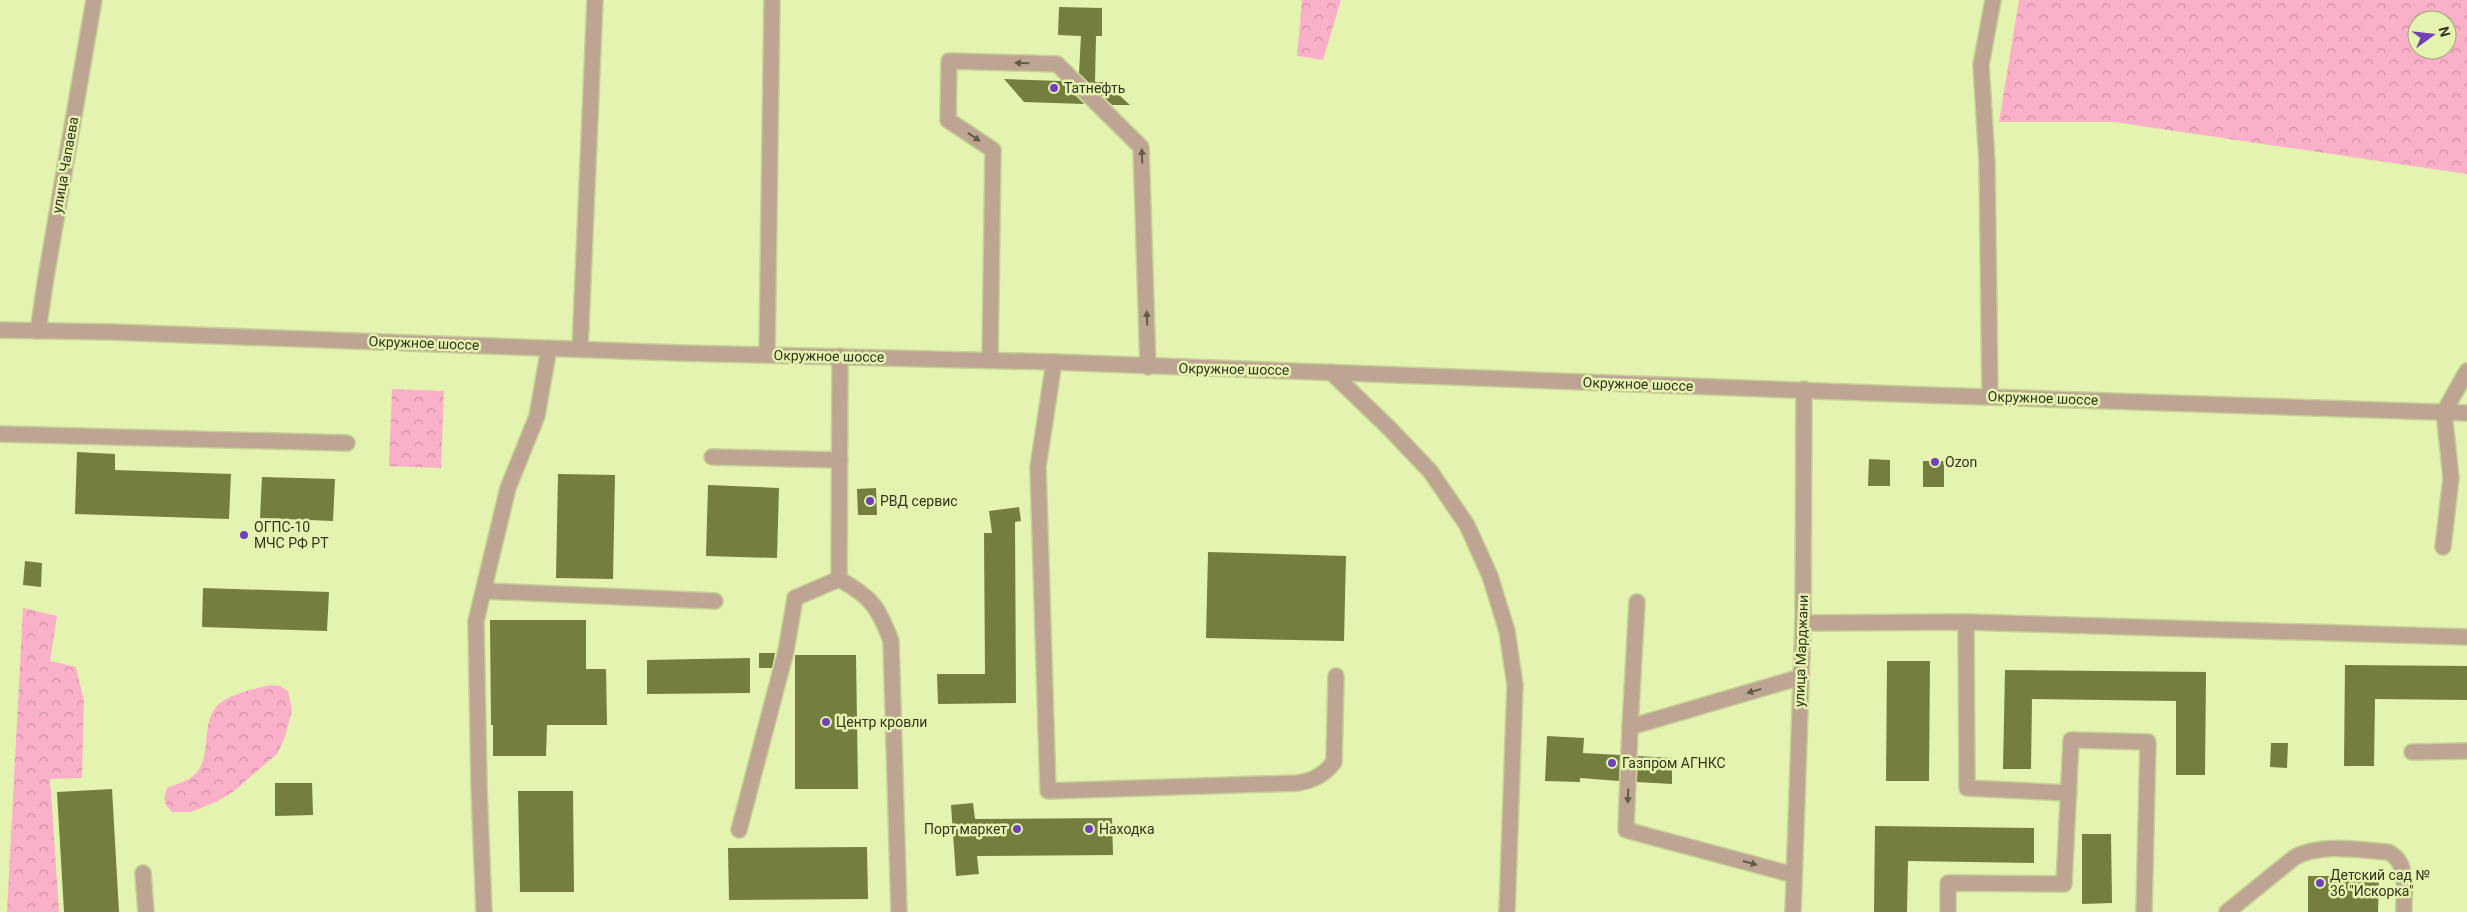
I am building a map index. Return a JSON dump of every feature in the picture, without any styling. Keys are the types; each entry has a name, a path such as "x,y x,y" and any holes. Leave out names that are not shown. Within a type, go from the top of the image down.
{"street":[{"name":"улица Чапаева","path":"38,331 94,0"},
{"path":"580,349 595,0"},
{"path":"767,354 772,0"},
{"path":"1990,396 1987,162 1981,66 1992,0"},
{"path":"990,360 993,150 948,120 949,61 1057,64 1141,147 1148,367"},
{"name":"Окружное шоссе","path":"0,330 1054,362 1926,395 2467,412"},
{"path":"484,912 479,787 476,621 508,488 537,416 549,348"},
{"path":"839,579 840,356"},
{"path":"1054,362 1038,467 1048,791 1298,783 1310,781 1321,776 1334,762 1336,676"},
{"path":"2443,546 2450,478 2444,412 2467,371"},
{"path":"1331,372 1390,428 1430,471 1467,525 1490,576 1507,631 1515,685 1507,912"},
{"name":"улица Марджани","path":"1793,912 1803,623 1804,389"},
{"path":"0,434 347,443"},
{"path":"712,456 840,460"},
{"path":"739,830 786,651 795,598 839,579"},
{"path":"839,579 864,593 883,620 891,641 898,912"},
{"path":"484,591 715,600"},
{"path":"1636,602 1626,830 1794,875"},
{"path":"1966,622 1967,788 2069,793"},
{"path":"1803,623 1966,622 2467,637"},
{"path":"1630,727 1801,677"},
{"path":"1948,912 1948,883 2064,884 2071,740 2148,742 2144,912"},
{"path":"2412,752 2467,751"},
{"path":"2227,912 2295,858 2306,852 2327,849 2388,852 2394,855 2401,862 2403,870 2404,912"},
{"path":"143,873 146,912"}],"green space":[{"path":"1302,0 1341,0 1323,60 1297,56"},
{"path":"2019,0 2467,0 2467,174 2114,122 1999,122"},
{"path":"392,389 444,391 441,468 389,466"},
{"path":"23,608 57,616 50,661 76,667 84,702 82,778 50,779 59,912 7,912"},
{"path":"271,685 280,686 288,691 292,710 285,737 277,754 234,791 218,801 191,812 172,812 165,801 167,788 190,779 199,770 203,761 213,711 220,703 231,697"}],"building":[{"path":"1059,7 1102,8 1102,36 1096,36 1095,82 1105,82 1130,105 1112,105 1079,73 1081,36 1058,35"},
{"path":"1004,79 1061,81 1084,104 1024,102"},
{"path":"77,452 115,454 115,470 231,474 229,519 75,514"},
{"path":"1869,459 1890,460 1890,486 1868,486"},
{"path":"1923,461 1944,461 1944,487 1923,487"},
{"path":"558,474 615,475 613,579 556,578"},
{"path":"262,477 335,479 333,521 260,518"},
{"path":"708,485 779,488 777,558 706,556"},
{"path":"876,488 877,515 858,515 857,489"},
{"path":"1019,507 1021,521 1015,522 1016,703 938,704 937,674 985,674 984,533 992,533 989,511"},
{"path":"1208,552 1346,556 1344,641 1206,638"},
{"path":"25,561 42,563 41,587 23,585"},
{"path":"203,588 329,592 327,631 202,627"},
{"path":"490,620 586,620 586,669 606,669 607,725 547,725 546,756 493,756"},
{"path":"759,653 775,653 772,668 759,668"},
{"name":"Центр кровли","path":"795,655 856,655 858,789 795,789"},
{"path":"750,658 750,693 647,694 647,660"},
{"path":"1887,661 1930,661 1929,781 1886,781"},
{"path":"2345,665 2467,666 2467,700 2375,699 2374,766 2344,766"},
{"path":"2005,670 2206,672 2205,775 2176,775 2176,701 2032,699 2031,769 2003,769"},
{"path":"1547,736 1584,738 1583,753 1620,755 1619,781 1580,778 1580,782 1545,781"},
{"path":"2271,743 2288,743 2287,768 2270,767"},
{"path":"1638,756 1672,758 1672,784 1637,782"},
{"path":"275,783 312,783 313,815 275,816"},
{"path":"112,789 119,912 64,912 57,792"},
{"path":"518,791 573,791 574,892 520,892"},
{"path":"973,803 975,819 1112,818 1113,855 977,856 979,874 956,876 951,805"},
{"path":"1875,826 2034,828 2034,863 1908,861 1907,912 1874,912"},
{"path":"2082,834 2111,834 2112,903 2082,904"},
{"path":"867,847 868,899 729,900 728,848"},
{"path":"2308,876 2379,876 2378,912 2308,912"}],"place":[{"name":"Татнефть","path":"1054,88"},
{"name":"Ozon","path":"1935,462"},
{"name":"РВД сервис","path":"870,501"},
{"name":"ОГПС-10 МЧС РФ РТ","path":"244,535"},
{"name":"Центр кровли","path":"826,722"},
{"name":"Газпром АГНКС","path":"1612,763"},
{"name":"Порт маркет","path":"1017,829"},
{"name":"Находка","path":"1089,829"},
{"name":"Детский сад № 36 \"Искорка\"","path":"2320,883"}]}
